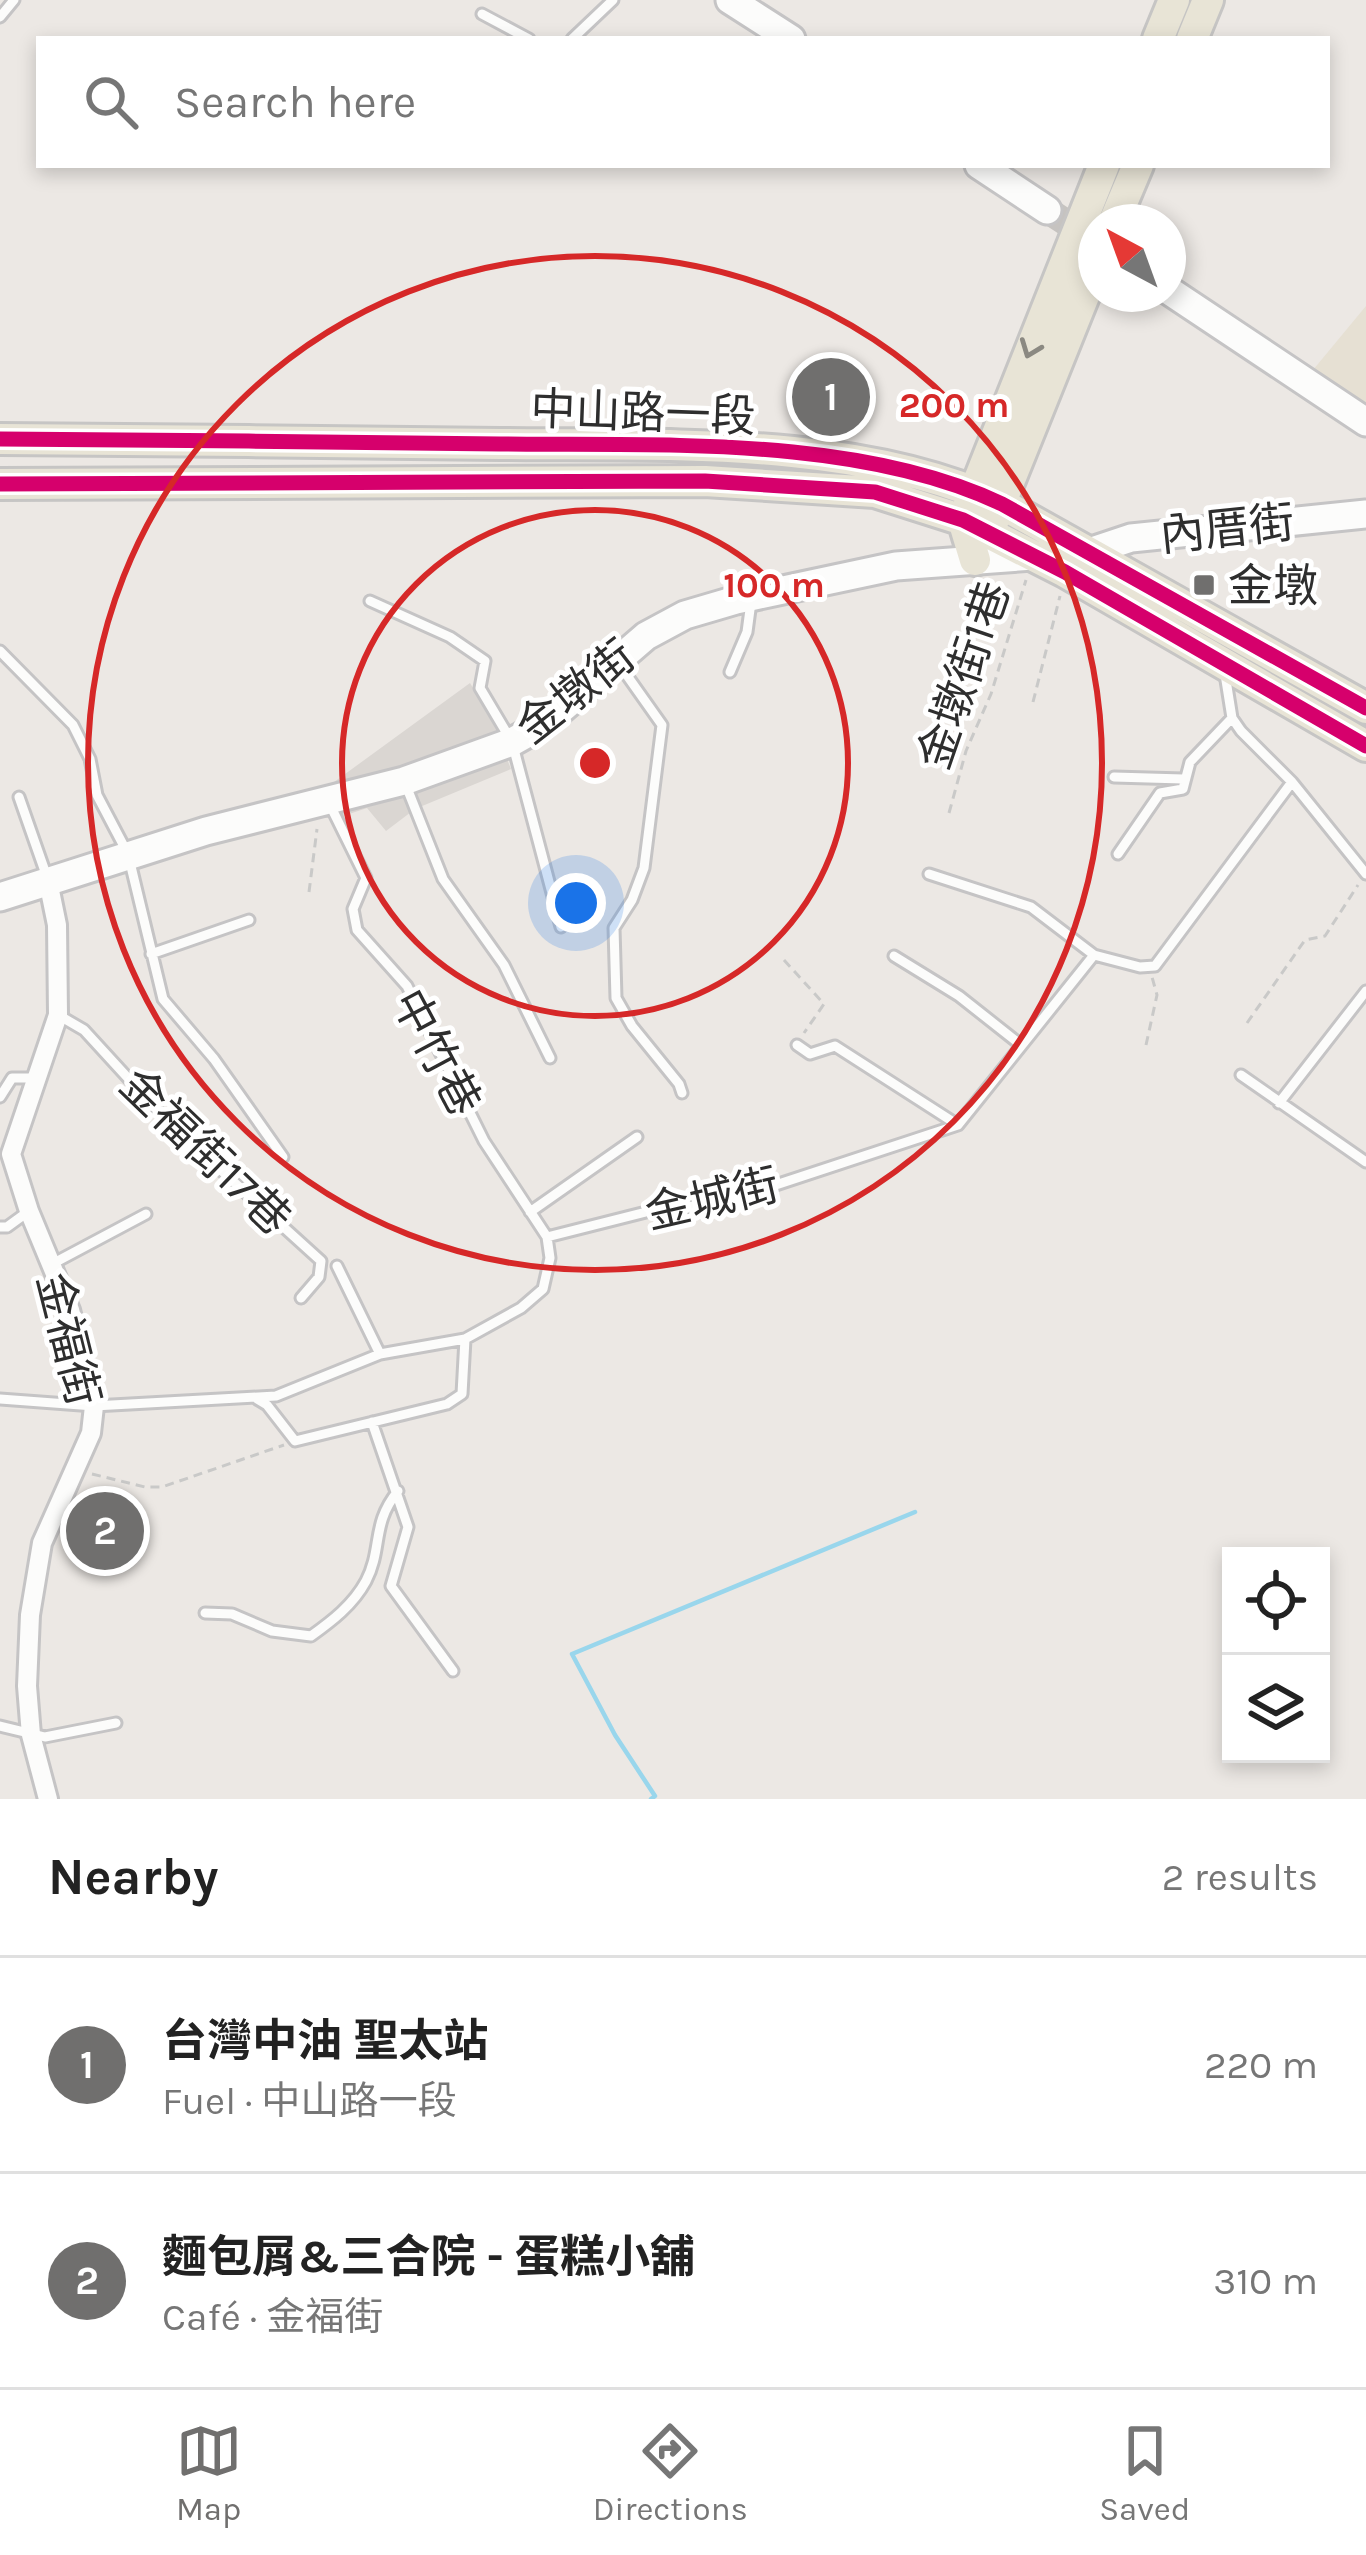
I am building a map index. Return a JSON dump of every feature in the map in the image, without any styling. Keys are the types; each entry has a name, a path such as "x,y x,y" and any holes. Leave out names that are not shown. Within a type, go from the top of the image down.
{"main road":[{"path":"1159,36 1174,0"},
{"path":"1193,36 1208,0"},
{"path":"980,522 1103,168"},
{"path":"1122,204 1137,168"},
{"path":"980,522 1078,306"},
{"name":"中山路一段","path":"0,439 721,447 889,466 1034,556 1077,562 1223,663 1366,746"},
{"name":"中山路一段","path":"0,484 705,481 875,492 980,522 1077,562 1366,708"}],"street":[{"path":"730,0 775,35"},
{"path":"984,168 1047,211"},
{"path":"1186,302 1366,422"},
{"name":"內厝街","path":"1077,562 1131,538 1366,514"},
{"name":"金墩街","path":"0,897 128,854 404,781 512,742 544,724 646,636 685,614 896,566 980,522"},
{"name":"金福街","path":"48,881 57,925 58,1015 11,1154 70,1310 94,1406 91,1433 42,1543 30,1615 31,1735 48,1799"}],"lane":[{"path":"0,17 14,0"},
{"path":"575,36 613,0"},
{"path":"482,14 523,36"},
{"path":"730,672 747,632 752,596"},
{"path":"370,601 450,637 485,661 479,688 512,742 561,927"},
{"path":"0,651 73,725 90,759 97,795 128,854 163,999 214,1058 283,1157"},
{"path":"618,662 662,725 644,868 614,928 616,998 682,1093"},
{"path":"1223,663 1232,718 1292,782 1366,874"},
{"path":"1118,854 1160,793 1183,789 1190,762 1232,718"},
{"path":"1114,777 1183,779"},
{"path":"404,781 443,879 505,965 550,1058"},
{"path":"929,874 1031,907 1094,955 1155,966 1292,782"},
{"path":"19,797 48,881"},
{"name":"中竹巷","path":"322,801 366,878 353,909 357,930 407,986 475,1124 547,1237"},
{"path":"151,954 249,920"},
{"path":"797,1045 810,1054 835,1046 958,1125 1094,955"},
{"path":"894,956 959,996 1021,1045"},
{"path":"1279,1103 1366,991"},
{"name":"金福街17巷","path":"58,1015 84,1030 170,1124 321,1262 319,1277 301,1298"},
{"path":"1241,1075 1366,1162"},
{"path":"0,1097 12,1078 35,1078"},
{"name":"金城街","path":"547,1237 650,1211 721,1203 958,1125"},
{"path":"530,1212 637,1137"},
{"path":"0,1227 29,1211"},
{"path":"52,1264 146,1214"},
{"path":"0,1399 94,1406 277,1396 380,1354 465,1339 521,1308 543,1289 550,1258 547,1237"},
{"path":"337,1266 380,1354"},
{"path":"257,1399 295,1441 447,1404 463,1394 465,1339"},
{"path":"372,1422 408,1527 391,1586 453,1671"},
{"path":"205,1612 232,1614 272,1631 311,1636 340,1615 365,1583 382,1511 398,1491"},
{"path":"0,1726 45,1737 116,1724"}],"path":[{"path":"1033,703 1077,562"},
{"path":"309,892 322,801"},
{"path":"1247,1023 1305,940 1324,936 1366,874"},
{"path":"784,960 824,1004 797,1045"},
{"path":"1146,1046 1157,995 1148,966"},
{"path":"73,1470 161,1487 295,1441"}],"shaded area":[{"path":"1366,306 1366,406 1313,370"},
{"path":"470,683 502,737 319,793"},
{"path":"507,759 511,769 415,809 386,831 367,808 337,818 317,814 408,791"}],"waterway":[{"path":"651,1799 655,1796 615,1735 572,1654 915,1512"}],"tunnel":[{"path":"1047,210 1078,230"}],"cycle path":[{"path":"0,439 690,446 821,455 885,466 1002,504 1366,708"},
{"path":"0,484 705,481 875,492 963,520 1065,572 1366,746"}],"place":[{"name":"台灣中油 聖太站","path":"831,397"},
{"name":"金墩","path":"1204,585"},
{"name":"麵包屑&三合院 - 蛋糕小舖","path":"105,1531"}]}
